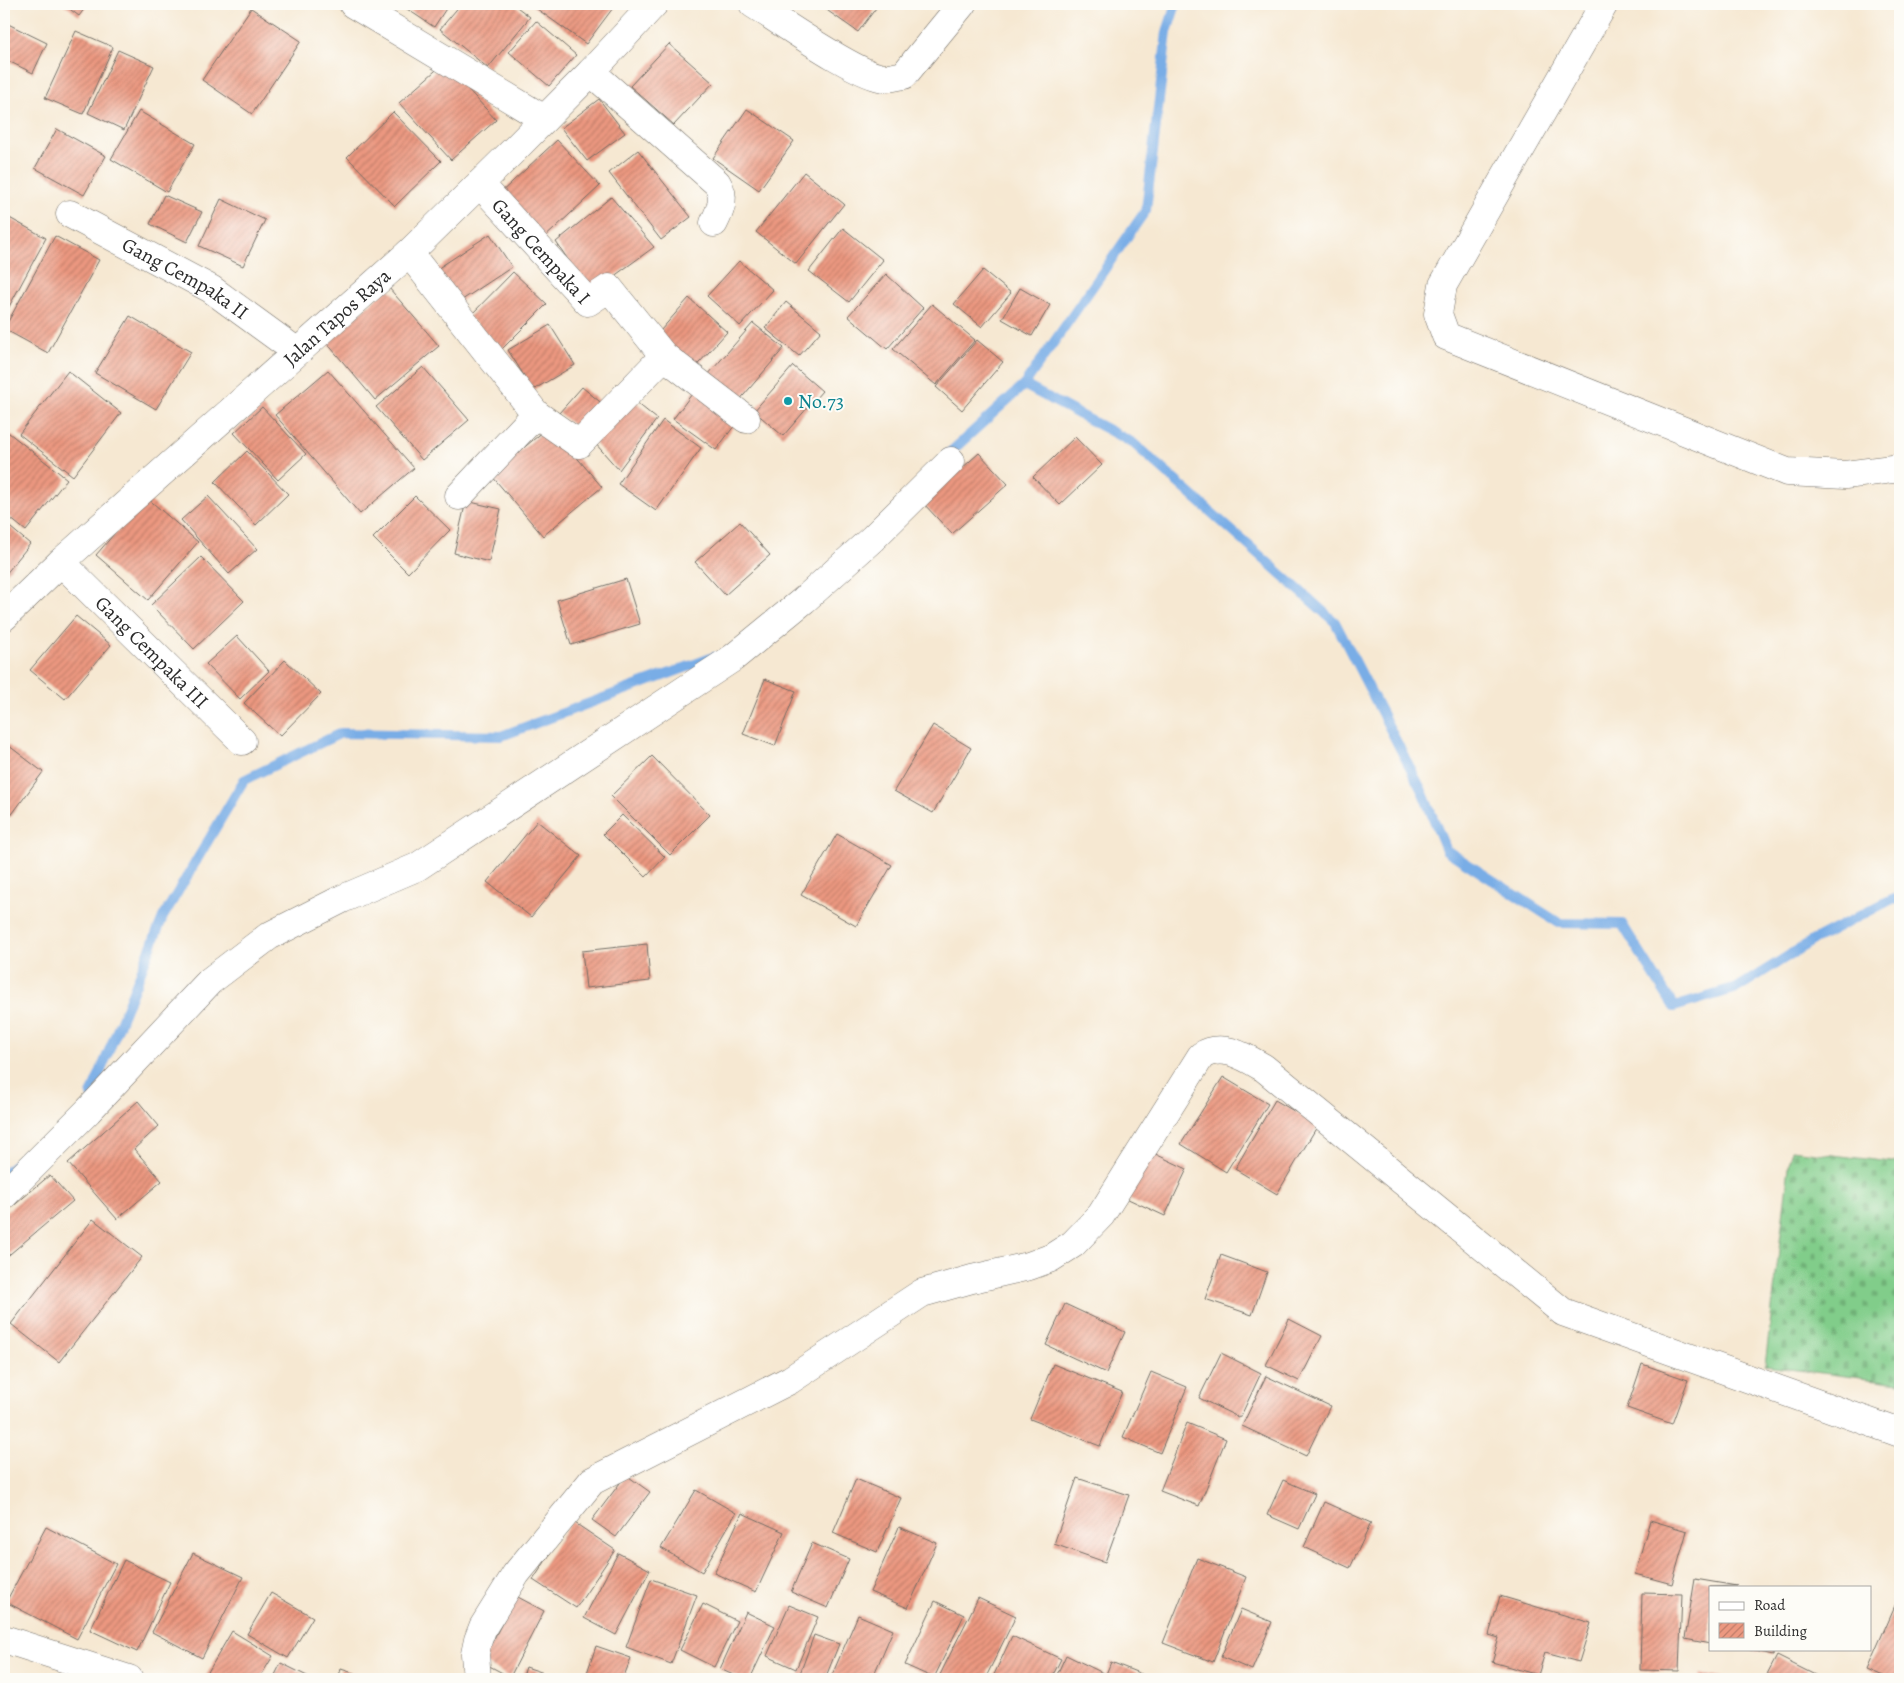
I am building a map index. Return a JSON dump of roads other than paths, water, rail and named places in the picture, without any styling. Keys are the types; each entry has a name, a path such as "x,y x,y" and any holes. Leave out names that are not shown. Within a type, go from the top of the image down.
{"street":[{"path":"353,4 544,120"},
{"name":"Jalan Tapos Raya","path":"8,605 61,562 409,252 544,120 654,4"},
{"path":"753,4 846,62 869,74 885,78 904,75 962,4"},
{"path":"1604,4 1443,285 1438,314 1446,336 1788,472 1845,474 1900,468"},
{"path":"591,72 717,183 721,189 723,202 714,223"},
{"name":"Gang Cempaka I","path":"480,184 588,302 609,288 664,356 746,419"},
{"name":"Gang Cempaka II","path":"70,214 211,289 296,351"},
{"path":"409,252 536,414 579,444 664,356"},
{"path":"459,496 536,414"},
{"path":"4,1195 88,1111 210,982 270,936 342,900 417,867 733,658 804,600 866,545 951,461"},
{"name":"Gang Cempaka III","path":"61,562 242,741"},
{"path":"477,1679 475,1654 478,1640 484,1627 516,1574 592,1481 790,1380 922,1294 972,1279 1029,1266 1051,1258 1073,1244 1101,1216 1201,1056 1218,1050 1234,1053 1264,1068 1563,1312 1900,1434"},
{"path":"4,1639 129,1679"}],"waterway":[{"path":"945,457 1024,385 1146,210 1167,32 1176,4"},
{"path":"1024,385 1133,443 1335,622 1423,793 1446,850 1559,923 1622,924 1674,1007 1737,988 1812,941 1892,899 1900,900"},
{"path":"91,1095 163,917 244,780 341,733 501,736 714,657"},
{"path":"4,1175 25,1155"}],"place":[{"name":"No.73","path":"788,401"}]}
